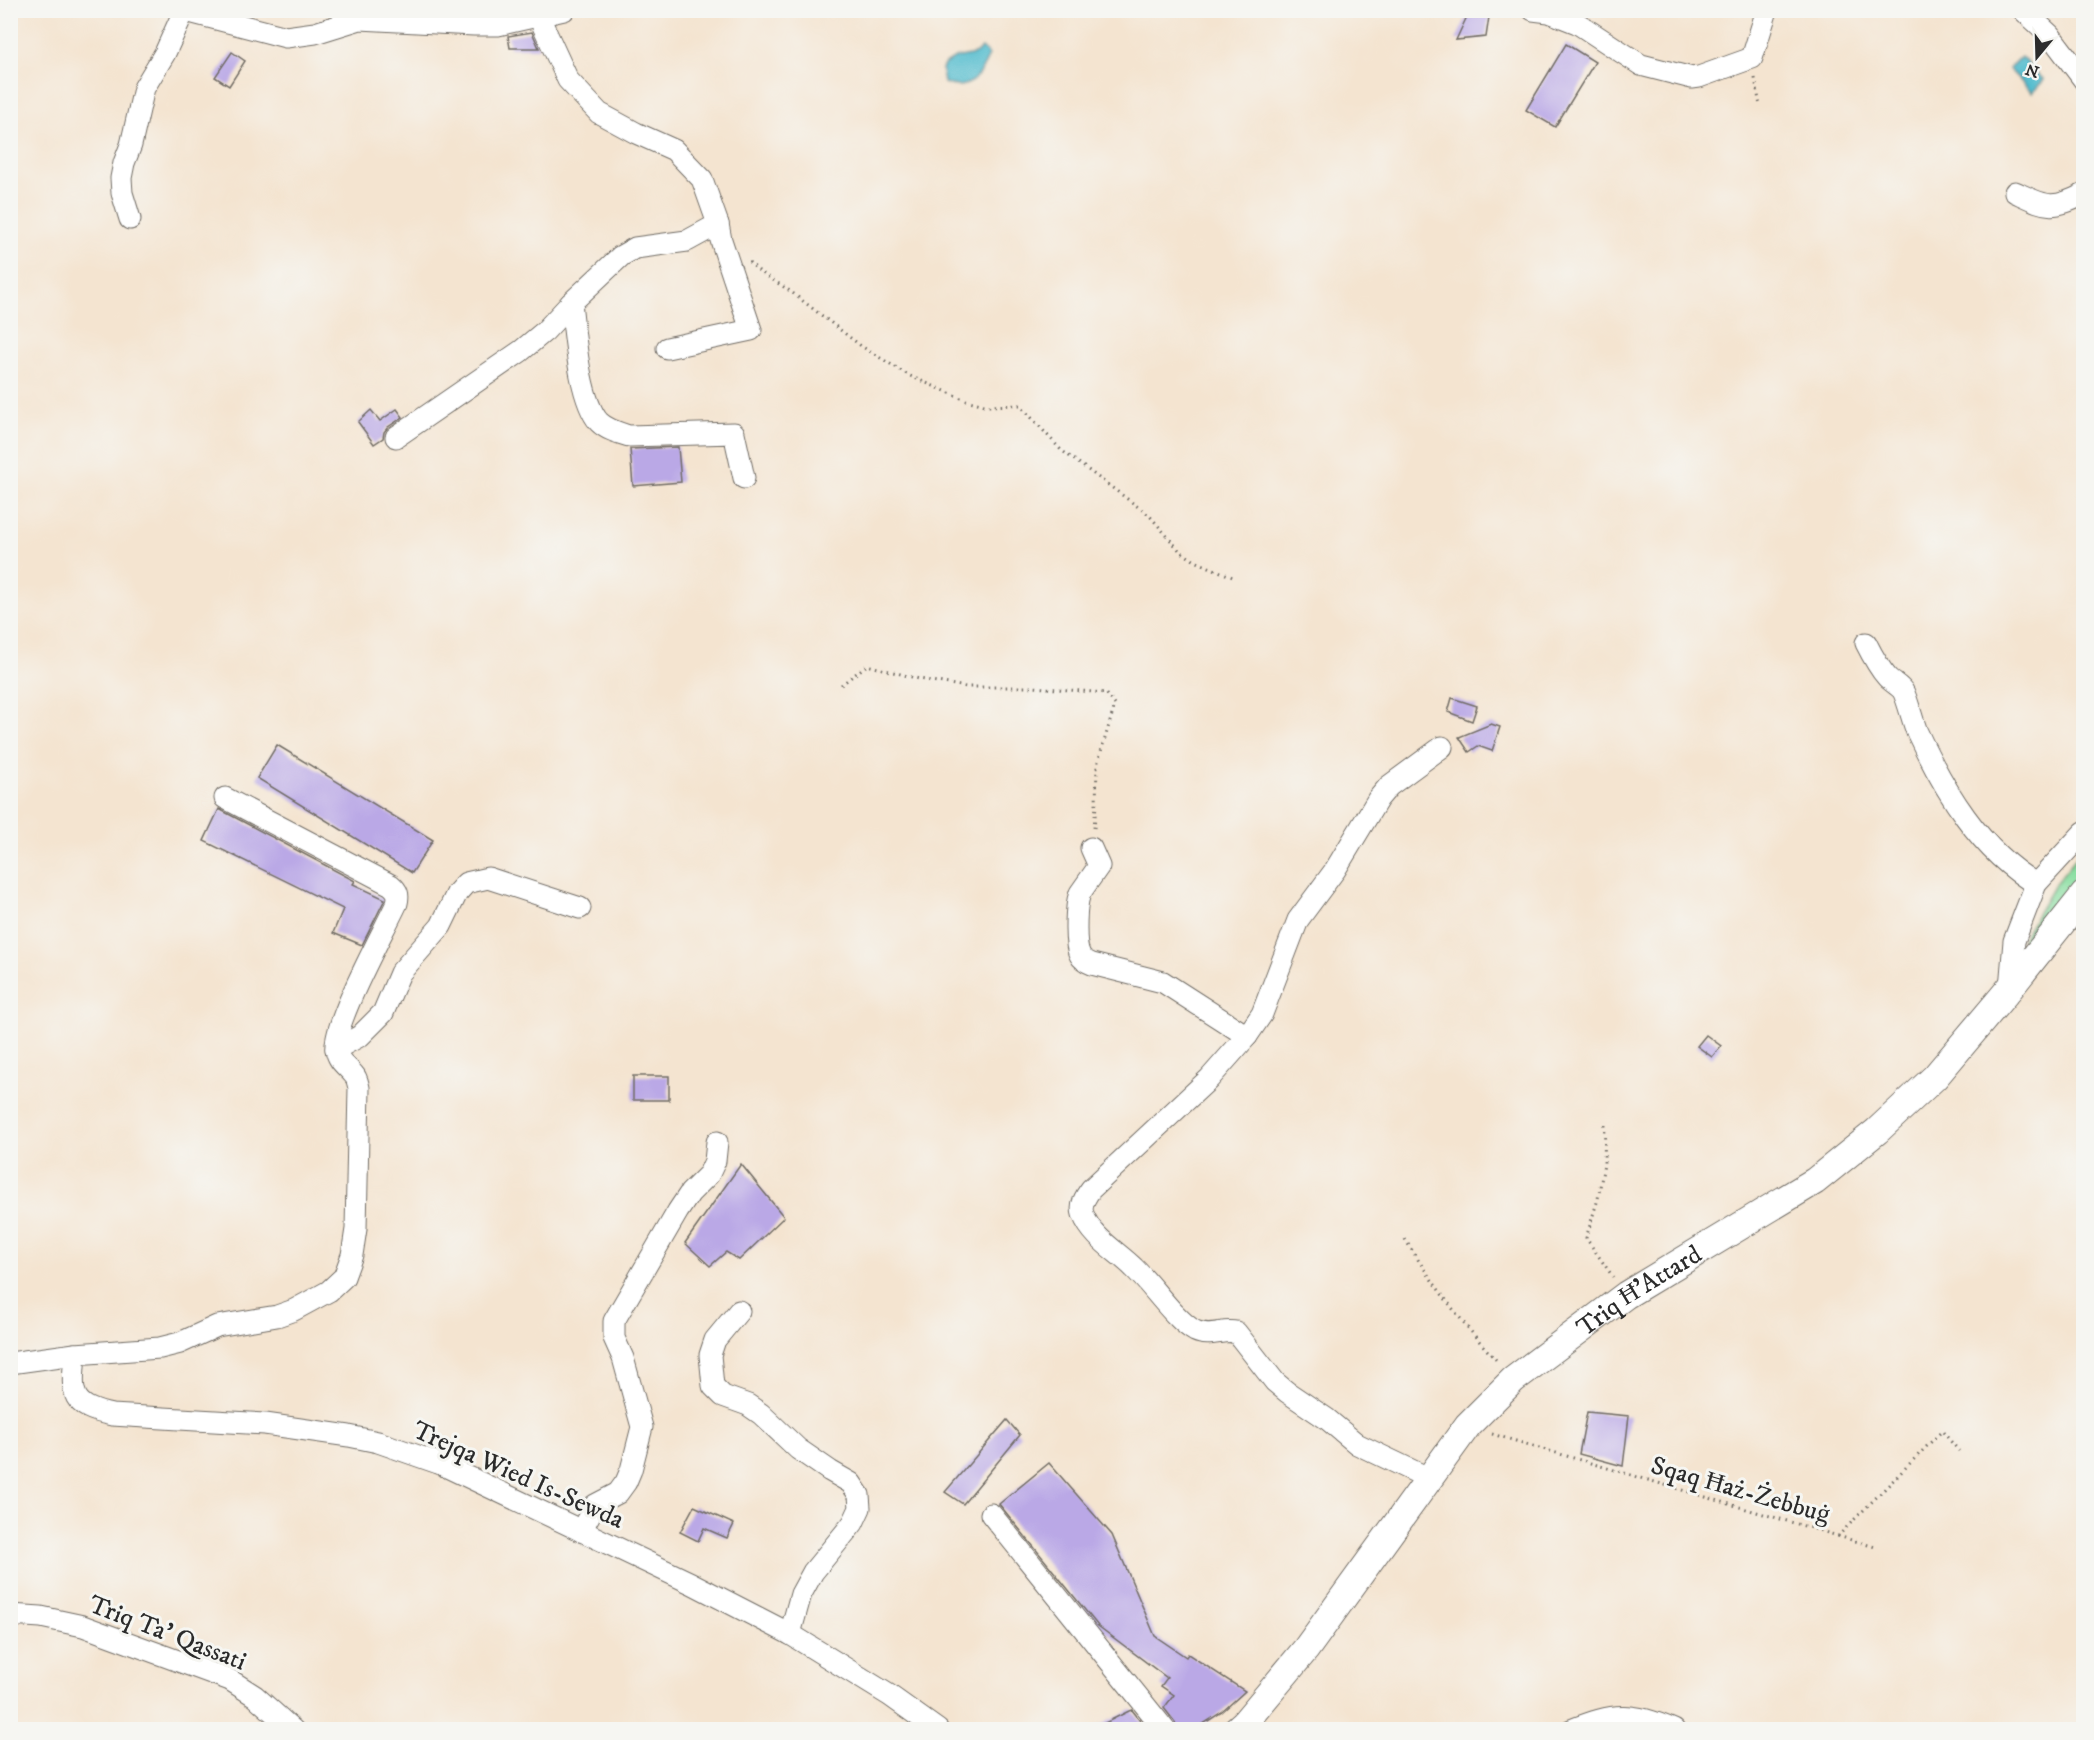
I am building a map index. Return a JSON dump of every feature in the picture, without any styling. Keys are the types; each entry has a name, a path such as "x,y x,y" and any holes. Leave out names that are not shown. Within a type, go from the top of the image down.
{"main road":[{"name":"Triq Ħ'Attard","path":"1246,1727 1306,1649 1468,1425 1513,1380 1626,1295 1815,1181 1877,1131 1935,1077 2084,895"}],"street":[{"path":"130,219 122,193 121,178 124,163 131,145 144,88 165,52 183,11 286,37 315,33 360,19 474,26 498,25 564,10"},
{"path":"1533,10 1549,12 1577,23 1641,64 1692,78 1752,58 1767,10"},
{"path":"2023,10 2050,35 2084,80"},
{"path":"539,17 568,80 599,113 674,150 702,179 751,330 667,348"},
{"path":"2015,192 2049,205 2061,205 2084,194"},
{"path":"396,437 521,351 545,331 621,256 635,248 687,241 718,224"},
{"path":"571,303 579,370 592,409 600,423 613,431 629,436 734,433 744,478"},
{"path":"1866,642 1876,664 1903,690 1917,731 1938,774 1964,814 1995,853 2018,873 2036,884"},
{"path":"1428,1478 1357,1444 1327,1419 1287,1392 1275,1382 1236,1332 1228,1330 1202,1334 1186,1325 1135,1268 1099,1237 1082,1212 1082,1204 1091,1189 1209,1079 1247,1036 1262,1014 1298,920 1335,870 1383,792 1442,747"},
{"path":"10,1363 75,1354 160,1348 180,1343 217,1326 277,1316 294,1310 328,1291 344,1277 352,1255 356,1229 359,1088 355,1076 344,1066 336,1049 336,1036 399,896 391,885 225,798"},
{"path":"2010,988 2014,941 2036,884 2084,832"},
{"path":"1091,848 1099,866 1080,893 1078,900 1077,946 1079,954 1092,964 1171,986 1247,1036"},
{"path":"336,1049 360,1036 382,1013 400,973 441,926 457,894 466,883 488,878 580,908"},
{"path":"581,1531 595,1505 618,1493 626,1482 642,1427 623,1358 614,1338 614,1321 678,1211 690,1193 710,1174 715,1161 717,1142"},
{"path":"739,1311 715,1340 710,1355 713,1386 723,1396 748,1405 761,1414 798,1449 851,1482 859,1495 860,1508 854,1523 813,1572 801,1594 790,1634"},
{"name":"Trejqa Wied Is-Sewda","path":"75,1354 73,1388 79,1402 95,1412 265,1424 349,1436 378,1442 441,1464 691,1583 790,1634 897,1700 938,1730"},
{"path":"991,1515 1165,1730"},
{"name":"Triq Ta' Qassati","path":"10,1615 41,1617 83,1626 230,1680 255,1696 294,1730"},
{"path":"1571,1730 1600,1718 1624,1715 1652,1720 1674,1730"}],"path":[{"path":"1752,58 1760,106"},
{"path":"746,259 861,346 910,376 966,400 987,405 1020,405 1062,450 1149,515 1180,551 1195,561 1235,578"},
{"path":"841,685 867,665 966,687 1033,687 1106,693 1115,705 1097,765 1096,805 1091,848"},
{"path":"1605,1125 1604,1164 1598,1199 1586,1238 1626,1295"},
{"path":"1405,1239 1471,1333 1513,1380"},
{"name":"Sqaq Ħaż-Żebbuġ","path":"1468,1425 1838,1536 1942,1431 1959,1451"},
{"path":"1838,1536 1875,1547"}],"green space":[{"path":"2083,849 2083,872 2027,944 2022,940 2054,885"}],"water":[{"path":"982,48 989,55 982,70 972,81 960,86 944,83 942,69 944,65 955,58 975,54"},
{"path":"2021,57 2044,80 2032,93 2009,69"}],"building":[{"path":"1470,10 1490,10 1486,37 1456,40"},
{"path":"532,32 539,48 510,48 508,36"},
{"path":"1566,44 1595,62 1555,127 1526,110"},
{"path":"232,52 245,61 229,86 215,77"},
{"path":"397,409 403,417 388,427 383,438 374,444 358,422 371,410 380,421"},
{"path":"678,447 681,482 633,486 630,449"},
{"path":"1452,698 1477,706 1472,721 1448,712"},
{"path":"1491,724 1500,727 1492,751 1478,746 1469,752 1459,737"},
{"path":"277,745 433,840 412,873 257,778"},
{"path":"219,809 355,881 353,884 385,899 362,945 333,933 343,909 204,841"},
{"path":"1706,1035 1721,1046 1712,1057 1697,1046"},
{"path":"633,1076 669,1076 669,1100 633,1100"},
{"path":"741,1164 784,1217 739,1260 726,1252 710,1266 685,1243"},
{"path":"1587,1412 1629,1416 1623,1466 1579,1454"},
{"path":"1007,1420 1020,1435 963,1504 945,1492"},
{"path":"1049,1463 1112,1535 1155,1636 1186,1657 1188,1654 1245,1691 1222,1712 1194,1730 1178,1730 1164,1708 1174,1695 1161,1686 1167,1678 1098,1626 999,1504"},
{"path":"694,1506 734,1524 727,1538 704,1528 698,1541 680,1532"},
{"path":"1132,1710 1148,1730 1091,1730 1129,1711"}]}
